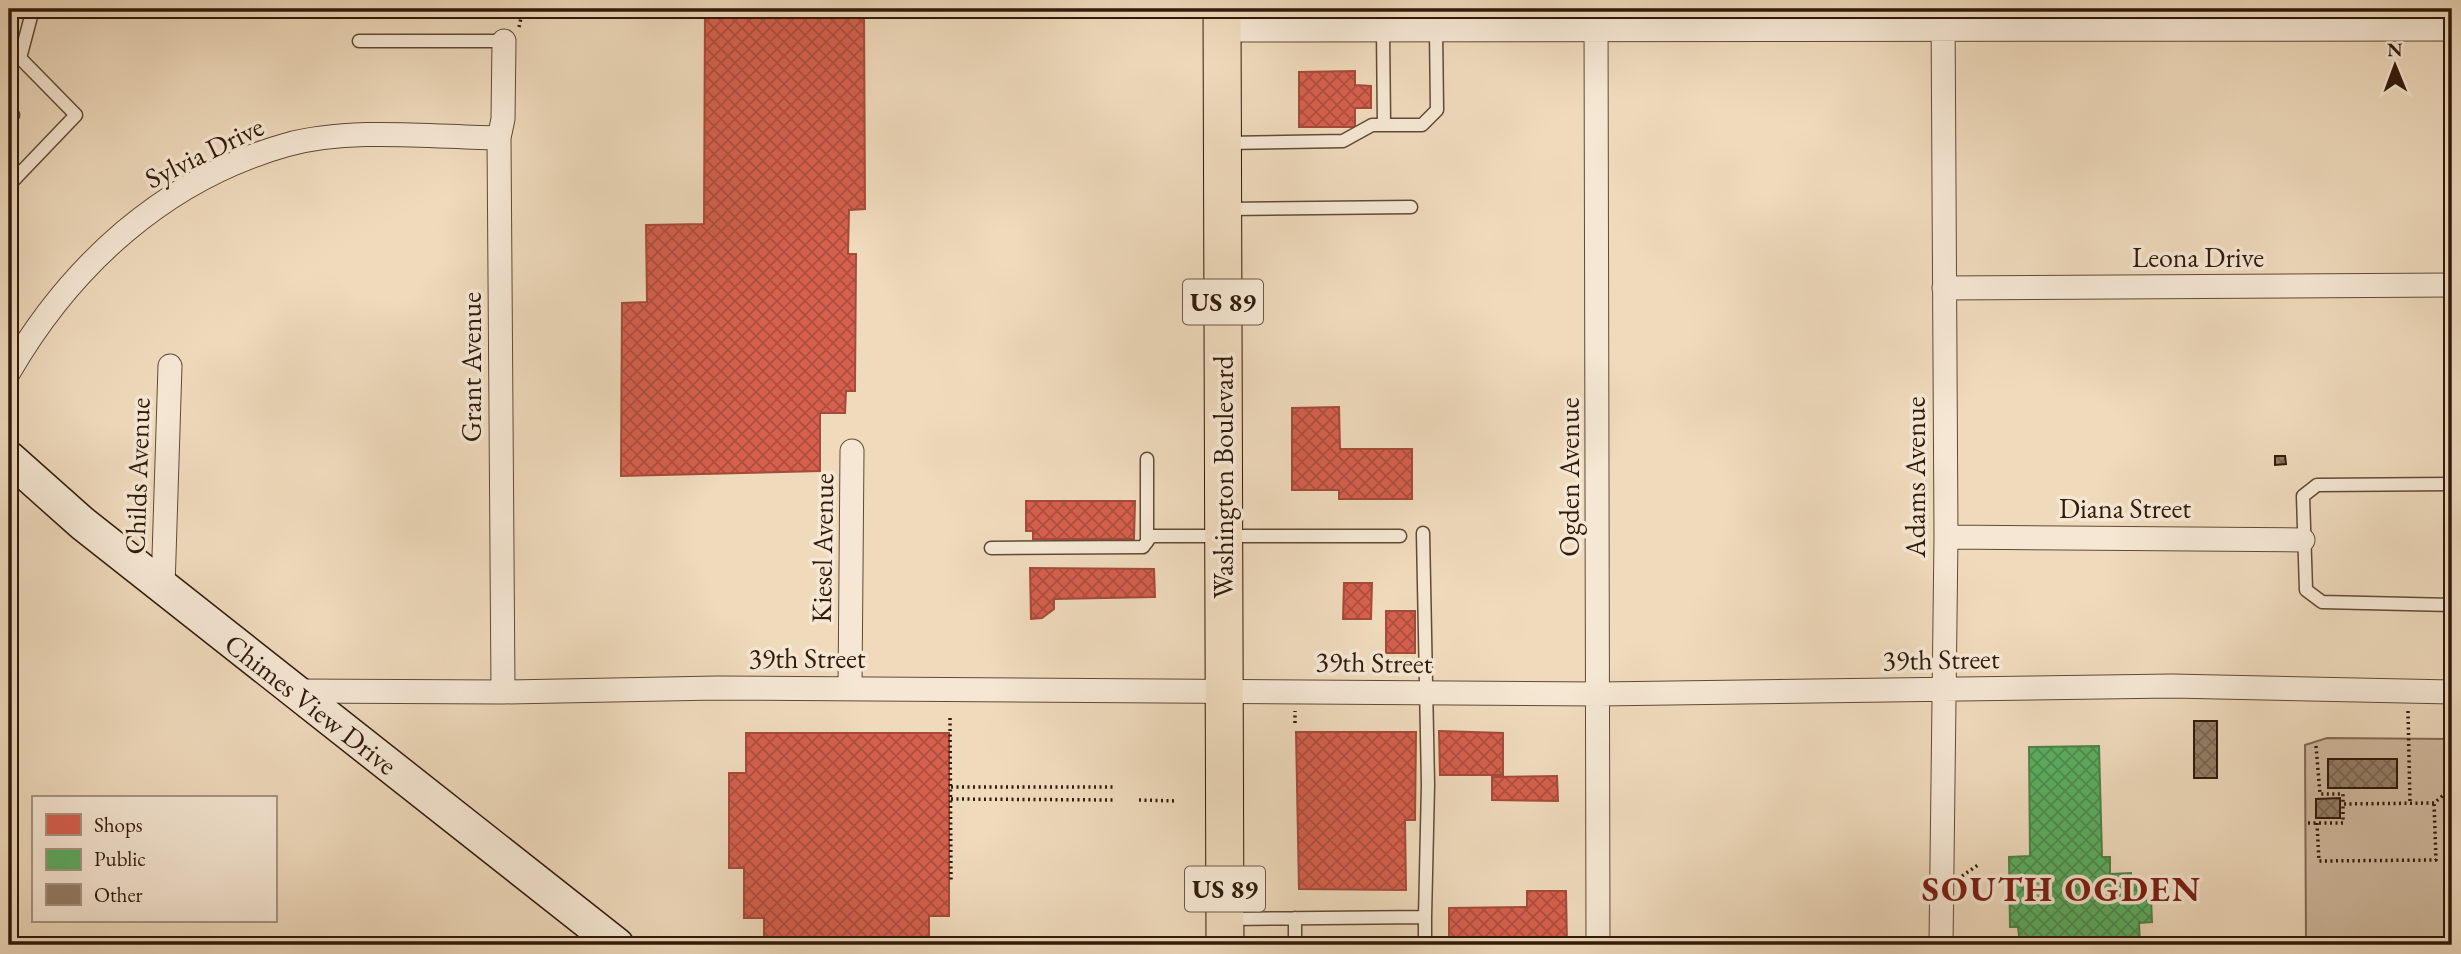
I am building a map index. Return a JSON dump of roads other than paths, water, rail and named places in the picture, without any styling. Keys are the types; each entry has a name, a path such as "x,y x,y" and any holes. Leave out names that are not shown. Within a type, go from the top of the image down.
{"main road":[{"name":"Washington Boulevard","path":"1222,20 1225,932"},
{"name":"Chimes View Drive","path":"9,458 82,523 163,588 617,945"}],"street":[{"path":"1222,20 1383,30 1436,30 1596,19 2294,19 2452,29"},
{"name":"Ogden Avenue","path":"1596,19 1598,945"},
{"name":"Adams Avenue","path":"1941,945 1942,689 1946,537 1943,19"},
{"name":"Grant Avenue","path":"503,692 499,138 511,35"},
{"name":"Sylvia Drive","path":"9,372 58,298 103,248 158,203 219,172 287,145 363,135 499,138"},
{"name":"Leona Drive","path":"1944,288 2452,285"},
{"name":"Childs Avenue","path":"163,588 170,366"},
{"name":"Kiesel Avenue","path":"850,688 852,451"},
{"name":"Diana Street","path":"1946,537 2303,540"},
{"name":"39th Street","path":"296,691 503,692 850,688 1599,694 2172,686 2452,692"}],"lane":[{"path":"9,185 76,115 20,58 33,9"},
{"path":"1383,30 1384,125"},
{"path":"1223,143 1343,141 1372,125 1422,125 1437,110 1436,30"},
{"path":"359,41 511,35"},
{"path":"9,111 13,115 9,119"},
{"path":"1223,209 1411,206"},
{"path":"1147,459 1147,542"},
{"path":"2452,484 2317,485 2303,496 2306,590 2322,602 2452,604"},
{"path":"1423,533 1427,797 1425,945"},
{"path":"991,548 1143,547 1151,536 1400,536"},
{"path":"1225,932 1296,918 1424,917"},
{"path":"1295,945 1296,918"}],"district":[{"name":"SOUTH OGDEN","path":"2062,888"}]}
